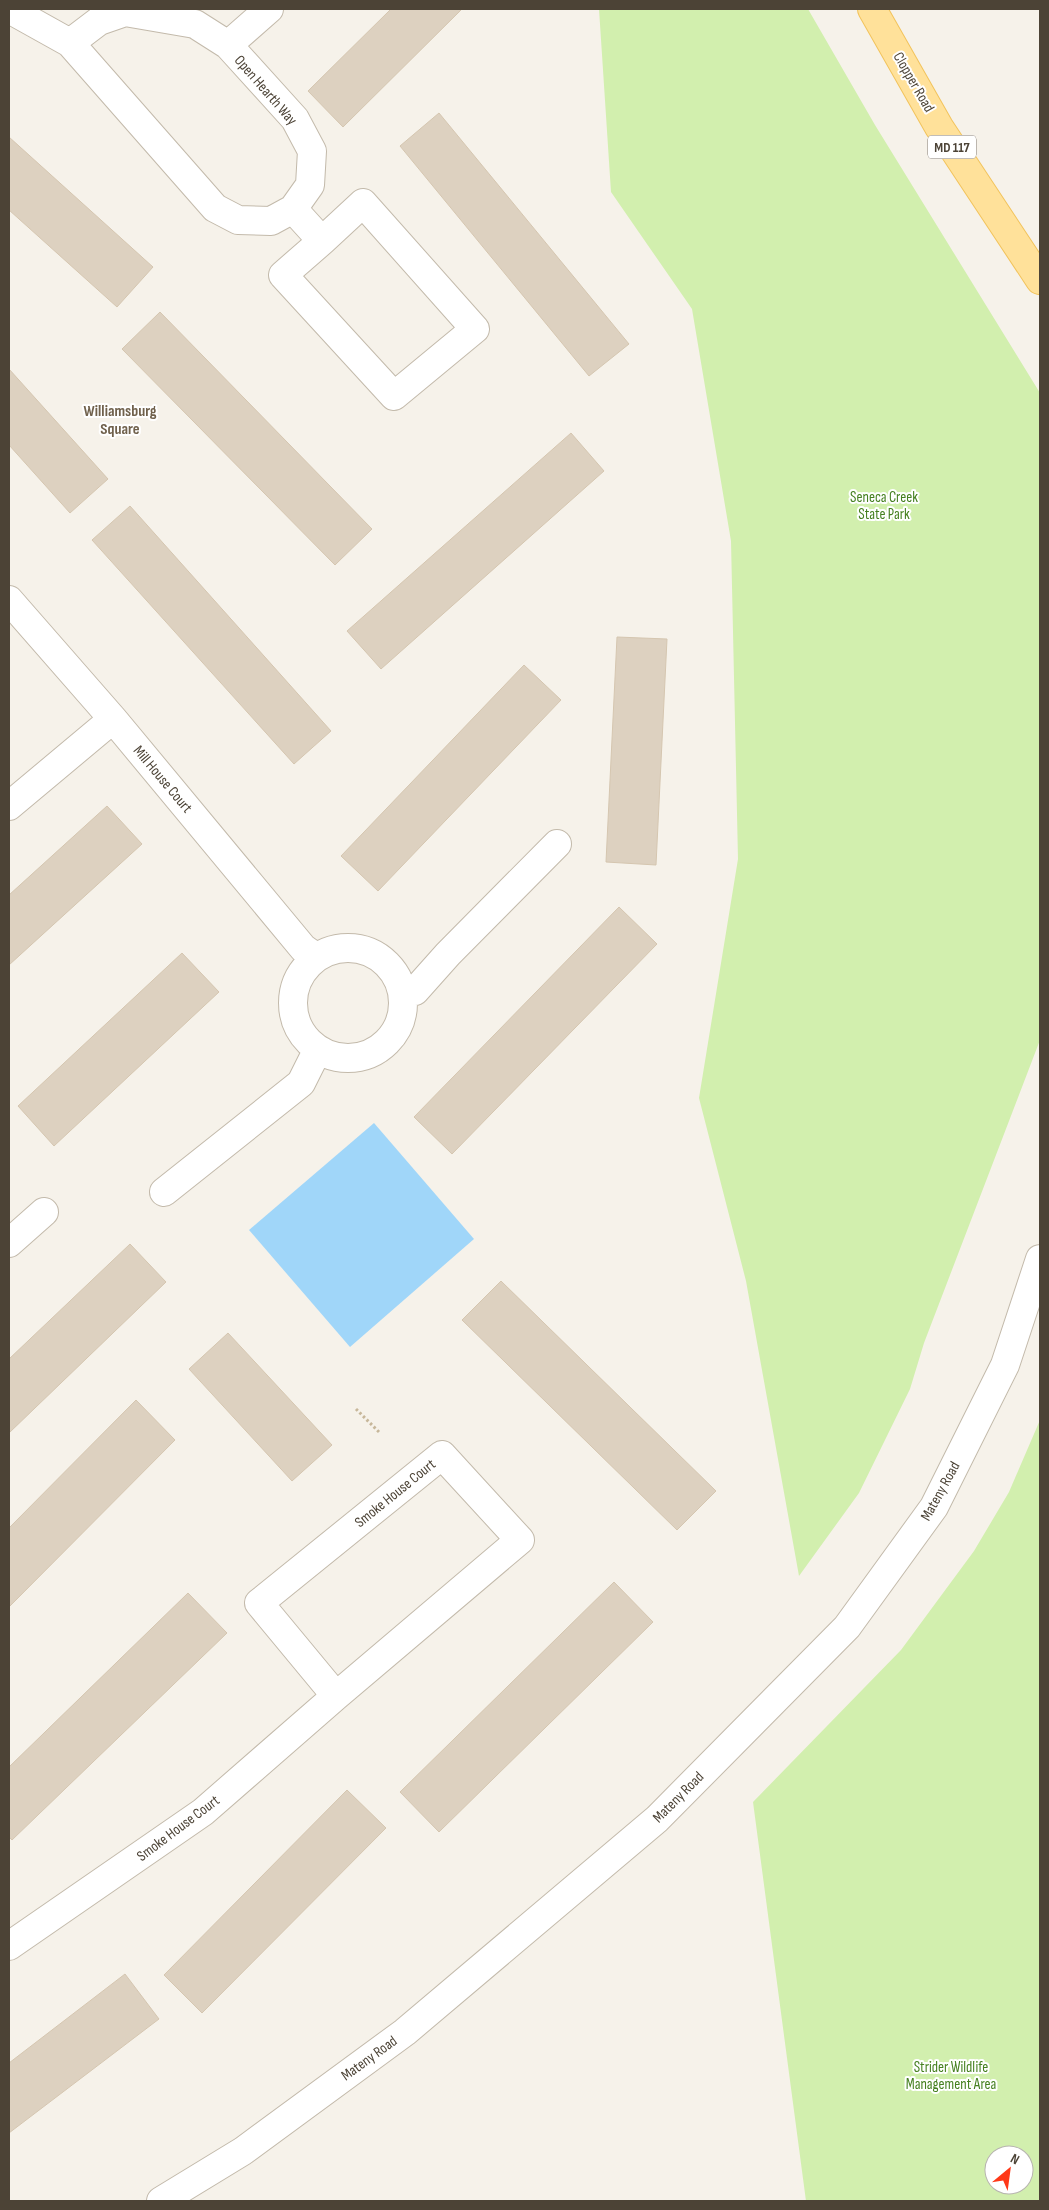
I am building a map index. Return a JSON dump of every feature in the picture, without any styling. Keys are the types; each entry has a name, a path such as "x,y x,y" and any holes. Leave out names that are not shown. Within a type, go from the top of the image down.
{"main road":[{"name":"Clopper Road","path":"872,9 939,127 1040,280"}],"street":[{"name":"Open Hearth Way","path":"9,10 70,43 216,208 238,220 271,221 293,208 310,185 312,151 295,119 228,45 195,24 125,12 99,21 70,43"},
{"path":"228,45 258,12"},
{"path":"363,203 475,329 394,396 283,275 322,241 363,203"},
{"path":"293,208 322,241"},
{"name":"Mill House Court","path":"9,600 113,719 303,948 316,957"},
{"path":"9,806 113,719"},
{"path":"402,992 415,991 448,954 557,844"},
{"path":"336,949 358,949 378,956 394,971 402,992 402,1013 394,1033 379,1048 360,1057 338,1057 318,1049 302,1034 294,1014 294,992 301,973 316,957 336,949"},
{"path":"164,1192 301,1083 318,1049"},
{"path":"9,1243 44,1212"},
{"name":"Mateny Road","path":"161,2201 243,2151 413,2025 657,1819 847,1627 934,1507 1004,1366 1040,1259"},
{"name":"Smoke House Court","path":"9,1946 203,1812 520,1540 442,1455 258,1604 336,1696"}],"path":[{"path":"356,1409 380,1434"}],"green space":[{"name":"Seneca Creek State Park","path":"599,9 808,9 875,125 1040,393 1040,1040 924,1343 910,1389 859,1493 799,1576 746,1281 699,1098 738,859 731,541 692,309 611,192"},
{"name":"Strider Wildlife Management Area","path":"1040,1420 1040,2201 806,2201 753,1802 901,1650 974,1551 1009,1492"}],"water":[{"path":"374,1123 474,1239 350,1347 249,1230"}],"building":[{"path":"391,9 462,9 343,127 308,91"},
{"path":"439,113 629,344 589,376 400,146"},
{"path":"9,137 153,267 117,307 9,210"},
{"path":"160,312 372,529 335,565 122,349"},
{"path":"9,369 108,479 70,513 9,445"},
{"path":"571,433 604,471 381,669 347,631"},
{"path":"130,506 331,731 294,764 92,540"},
{"path":"617,637 667,639 656,865 606,862"},
{"path":"524,665 561,700 378,891 341,856"},
{"path":"107,806 142,844 9,965 9,895"},
{"path":"619,907 657,944 452,1154 414,1117"},
{"path":"182,953 219,992 54,1146 18,1106"},
{"path":"130,1244 166,1282 9,1433 9,1359"},
{"path":"501,1281 716,1491 677,1530 462,1320"},
{"path":"228,1333 332,1445 292,1481 189,1369"},
{"path":"136,1400 175,1440 9,1607 9,1528"},
{"path":"614,1582 653,1622 439,1832 400,1792"},
{"path":"188,1593 227,1633 12,1840 9,1837 9,1767"},
{"path":"347,1790 386,1828 202,2013 164,1975"},
{"path":"125,1974 159,2019 9,2133 9,2063"}],"district":[{"name":"Williamsburg Square","path":"120,419"}]}
